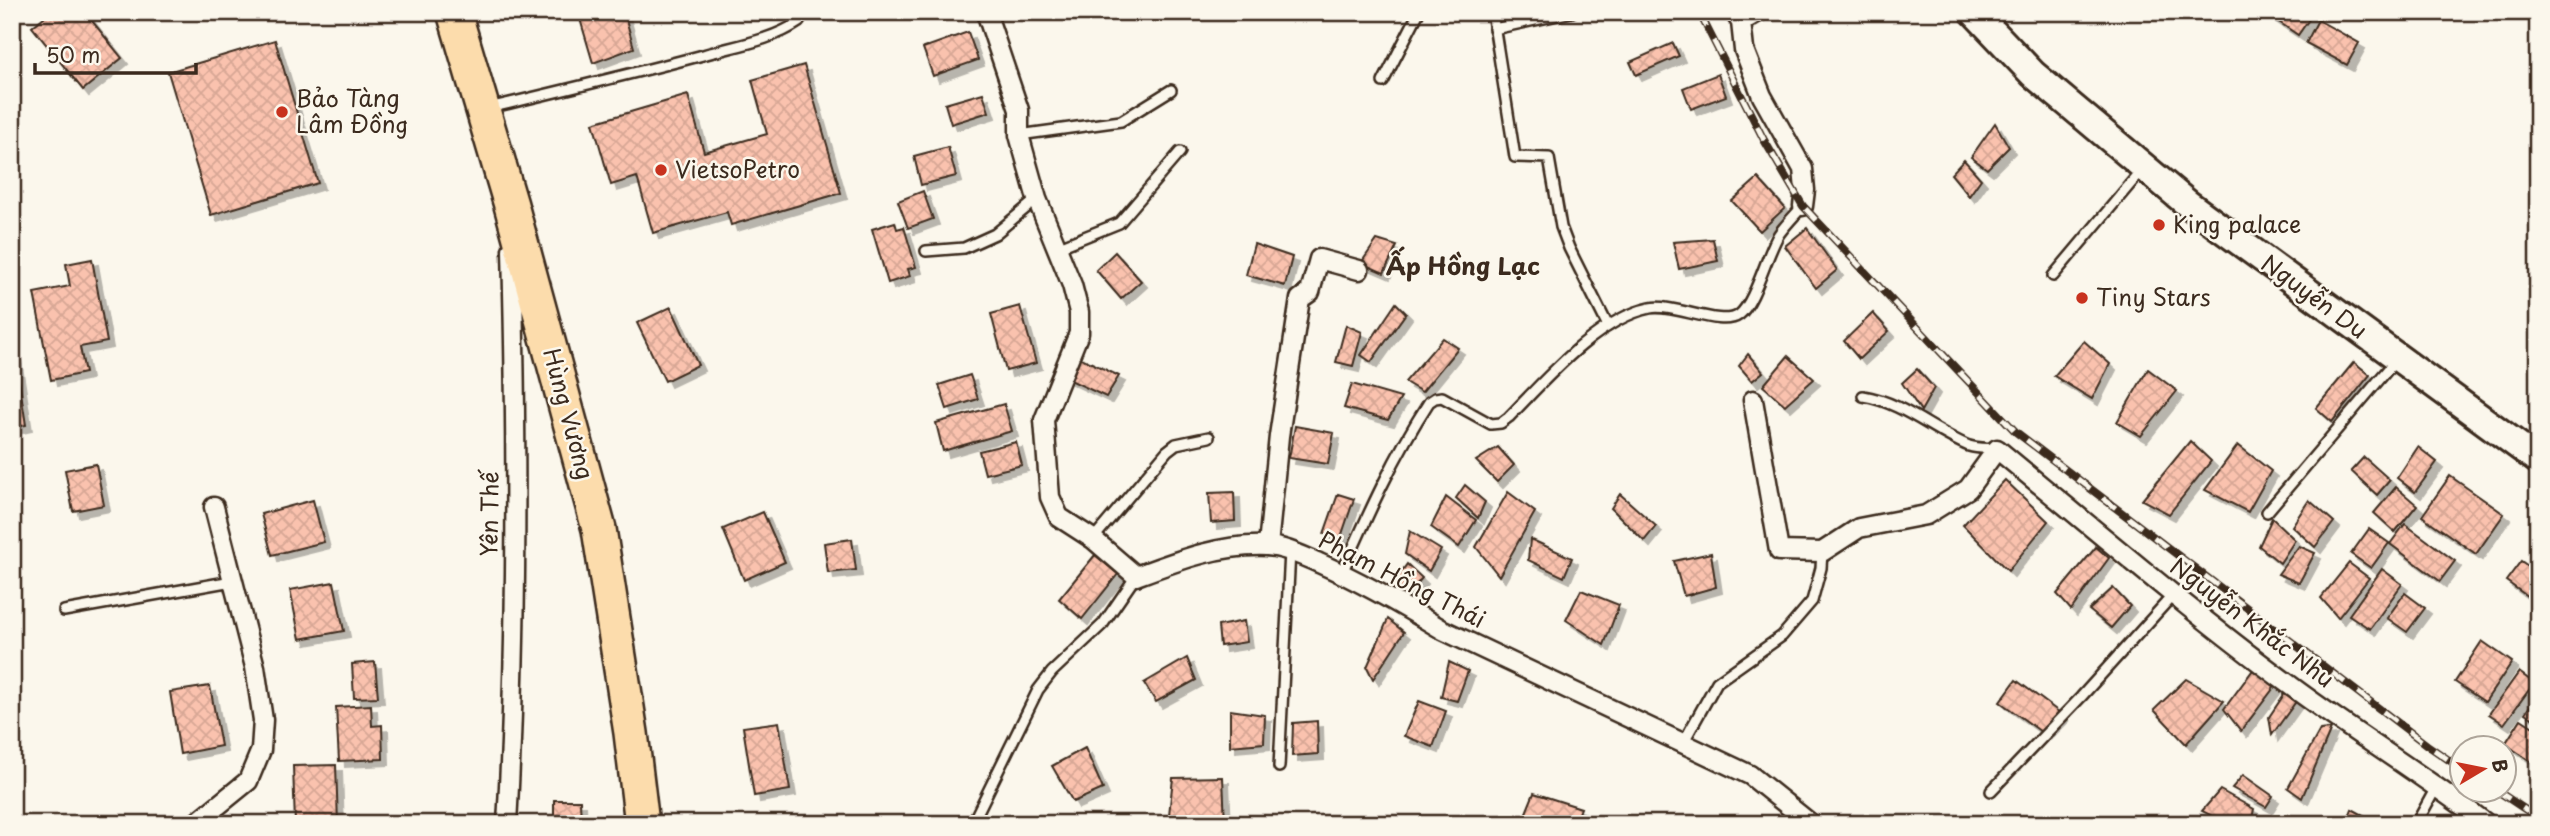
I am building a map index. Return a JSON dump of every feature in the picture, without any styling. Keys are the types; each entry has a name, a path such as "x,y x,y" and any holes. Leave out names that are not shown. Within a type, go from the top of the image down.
{"highway":[{"name":"Hùng Vương","path":"454,12 511,205 599,529 631,733 642,824"}],"street":[{"path":"986,12 1019,110 1019,135 1037,199 1072,285 1079,312 1079,333 1044,420 1050,497 1059,517 1093,539 1136,576"},
{"path":"1758,12 1738,17 1744,50 1762,96 1803,169 1803,206"},
{"name":"Nguyễn Du","path":"1974,12 2033,74 2188,204 2538,460"},
{"name":"Yên Thế","path":"508,824 513,683 516,413 511,205"},
{"path":"1268,546 1279,436 1300,299 1310,292 1319,258 1359,270"},
{"path":"1753,400 1779,551 1822,552 1859,528 1926,515 1968,489 1997,449"},
{"name":"Nguyễn Khắc Nhu","path":"1997,449 2173,595 2288,684 2437,786 2487,824"},
{"path":"195,824 248,780 261,750 263,720 255,667 214,507"},
{"name":"Phạm Hồng Thái","path":"1136,576 1196,554 1268,546 1290,551 1397,601 1443,630 1750,775 1811,824"}],"lane":[{"path":"483,109 608,80 761,39 799,22 797,12"},
{"path":"1383,82 1419,12"},
{"path":"1492,12 1515,158 1549,158 1561,227 1608,326"},
{"path":"1494,29 1572,12"},
{"path":"1019,135 1121,121 1171,90"},
{"path":"1057,248 1119,223 1180,152"},
{"path":"2053,276 2143,168"},
{"path":"926,251 964,248 995,234 1037,199"},
{"path":"1342,573 1385,478 1429,402 1441,397 1491,424 1500,423 1509,417 1551,371 1608,326 1649,308 1664,307 1728,319 1739,315 1748,302 1779,235 1803,206"},
{"path":"2267,512 2398,359"},
{"path":"1863,396 1890,403 1972,447 1997,449"},
{"path":"1093,539 1167,452 1177,444 1209,437"},
{"path":"1279,767 1290,551"},
{"path":"1684,743 1717,682 1782,636 1812,601 1821,568 1822,552"},
{"path":"972,824 1038,690 1052,672 1103,624 1136,576"},
{"path":"64,611 232,581"},
{"path":"1991,791 2173,595"},
{"path":"2416,824 2437,786"}],"building":[{"path":"50,12 85,12 122,58 83,90 32,27"},
{"path":"578,12 624,12 634,48 593,63"},
{"path":"2264,12 2308,12 2312,15 2298,35"},
{"path":"2318,20 2359,43 2347,65 2306,43"},
{"path":"968,32 978,60 933,76 923,48"},
{"path":"275,40 318,183 211,215 168,72"},
{"path":"1673,43 1679,56 1636,75 1630,62"},
{"path":"804,65 841,193 731,225 727,212 653,233 637,177 611,185 593,123 688,95 704,152 767,134 752,80"},
{"path":"1718,74 1726,96 1691,109 1683,88"},
{"path":"983,93 989,112 951,124 945,104"},
{"path":"1995,123 2009,147 1987,169 1971,157"},
{"path":"948,147 956,176 921,185 914,156"},
{"path":"1964,160 1981,179 1969,196 1951,174"},
{"path":"1758,178 1785,208 1760,231 1732,201"},
{"path":"923,191 933,219 908,228 898,201"},
{"path":"895,222 897,229 904,227 916,267 908,269 910,276 888,283 872,229"},
{"path":"1807,228 1837,270 1816,288 1785,246"},
{"path":"1713,239 1718,261 1679,269 1673,242"},
{"path":"1377,240 1397,246 1384,273 1361,263"},
{"path":"1254,244 1292,257 1285,286 1246,275"},
{"path":"1115,252 1141,281 1121,299 1096,270"},
{"path":"92,259 107,342 80,347 85,373 51,380 34,293 70,286 66,264"},
{"path":"1396,303 1406,313 1371,362 1361,355"},
{"path":"1020,306 1036,363 1006,371 991,314"},
{"path":"671,307 698,365 665,381 637,323"},
{"path":"1873,313 1889,331 1859,359 1844,341"},
{"path":"1346,325 1362,332 1353,366 1336,362"},
{"path":"1443,338 1458,348 1422,392 1405,382"},
{"path":"2084,341 2110,364 2092,399 2054,376"},
{"path":"15,354 26,425 12,428 12,355"},
{"path":"1748,354 1763,372 1752,381 1739,366"},
{"path":"1077,356 1119,376 1106,397 1066,378"},
{"path":"1788,356 1814,379 1785,405 1763,386"},
{"path":"2354,362 2370,375 2332,422 2316,408"},
{"path":"1917,369 1934,388 1921,411 1902,383"},
{"path":"2148,369 2177,391 2141,436 2117,422"},
{"path":"970,375 978,399 947,409 939,385"},
{"path":"1352,384 1401,398 1388,420 1344,408"},
{"path":"1004,404 1012,431 943,451 936,423"},
{"path":"1295,426 1334,433 1328,464 1289,458"},
{"path":"2190,441 2211,461 2169,514 2142,500"},
{"path":"1016,442 1022,465 985,474 979,451"},
{"path":"2238,445 2271,471 2248,512 2205,490"},
{"path":"1498,447 1514,465 1497,482 1476,461"},
{"path":"2418,447 2437,462 2415,492 2397,478"},
{"path":"2364,457 2390,480 2377,495 2351,471"},
{"path":"96,464 104,505 73,511 65,470"},
{"path":"2450,476 2504,514 2476,554 2422,516"},
{"path":"2005,480 2048,521 2008,571 1963,525"},
{"path":"1465,485 1485,502 1478,518 1456,498"},
{"path":"2396,487 2417,505 2395,532 2374,513"},
{"path":"1234,492 1235,521 1211,523 1209,493"},
{"path":"1508,492 1535,512 1499,576 1476,547"},
{"path":"1338,494 1354,499 1340,540 1324,534"},
{"path":"1620,494 1656,526 1644,541 1611,508"},
{"path":"1446,497 1476,520 1459,547 1431,527"},
{"path":"313,500 324,542 272,555 261,514"},
{"path":"2309,500 2334,522 2315,547 2292,526"},
{"path":"763,512 785,562 744,580 723,529"},
{"path":"2272,518 2295,540 2280,563 2259,546"},
{"path":"2405,524 2455,561 2440,581 2390,544"},
{"path":"2369,529 2389,543 2371,568 2351,554"},
{"path":"1410,531 1441,550 1429,571 1405,554"},
{"path":"852,539 856,570 828,573 824,543"},
{"path":"1530,539 1572,558 1564,577 1528,560"},
{"path":"2299,546 2315,553 2299,583 2278,574"},
{"path":"2096,547 2109,558 2071,610 2057,594"},
{"path":"1711,553 1716,587 1684,596 1674,561"},
{"path":"1095,555 1118,574 1082,619 1059,599"},
{"path":"2521,561 2538,573 2538,604 2506,581"},
{"path":"2349,563 2369,578 2338,618 2321,598"},
{"path":"1407,564 1422,578 1405,598 1389,589"},
{"path":"2382,569 2402,584 2370,629 2349,615"},
{"path":"334,582 344,631 300,639 290,590"},
{"path":"2113,588 2130,606 2111,628 2089,610"},
{"path":"1581,590 1619,605 1604,645 1566,620"},
{"path":"2405,593 2425,608 2407,632 2387,618"},
{"path":"1388,619 1404,632 1373,679 1367,667"},
{"path":"1244,621 1247,642 1220,646 1218,626"},
{"path":"2482,641 2512,662 2485,702 2455,682"},
{"path":"1187,658 1196,680 1156,702 1144,683"},
{"path":"375,662 378,697 354,698 352,664"},
{"path":"1449,662 1468,671 1457,701 1441,697"},
{"path":"2258,663 2276,685 2241,731 2224,709"},
{"path":"2519,672 2534,683 2504,724 2489,714"},
{"path":"2186,679 2224,701 2186,744 2154,710"},
{"path":"2016,680 2063,715 2044,734 2000,702"},
{"path":"210,686 221,746 180,754 170,692"},
{"path":"2287,690 2297,700 2272,735 2269,717"},
{"path":"2534,700 2538,702 2538,722 2525,713"},
{"path":"1419,701 1446,711 1433,747 1404,736"},
{"path":"371,705 372,726 382,725 383,759 339,761 336,707"},
{"path":"1230,710 1265,715 1264,743 1230,746"},
{"path":"2521,719 2538,730 2538,766 2518,753 2518,734 2511,734"},
{"path":"1317,721 1318,754 1292,756 1293,723"},
{"path":"779,722 790,790 754,796 743,727"},
{"path":"2331,729 2302,798 2288,788 2320,730"},
{"path":"1085,748 1103,789 1073,802 1052,766"},
{"path":"336,765 338,823 295,824 293,766"},
{"path":"2243,775 2273,796 2266,807 2232,788"},
{"path":"1223,777 1225,824 1168,824 1173,778"},
{"path":"2220,790 2254,809 2251,824 2228,824 2202,811"},
{"path":"1534,793 1581,808 1575,824 1530,824 1523,820"},
{"path":"554,800 580,800 581,824 554,824"},
{"path":"2352,809 2380,824 2346,824"}],"railway":[{"path":"1699,12 1764,140 1803,206 2016,432 2448,759"},
{"path":"2517,804 2538,818"}],"place":[{"name":"Bảo Tàng Lâm Đồng","path":"282,112"},
{"name":"VietsoPetro","path":"661,170"},
{"name":"King palace","path":"2159,225"},
{"name":"Tiny Stars","path":"2082,298"}],"district":[{"name":"Ấp Hồng Lạc","path":"1463,267"}]}
